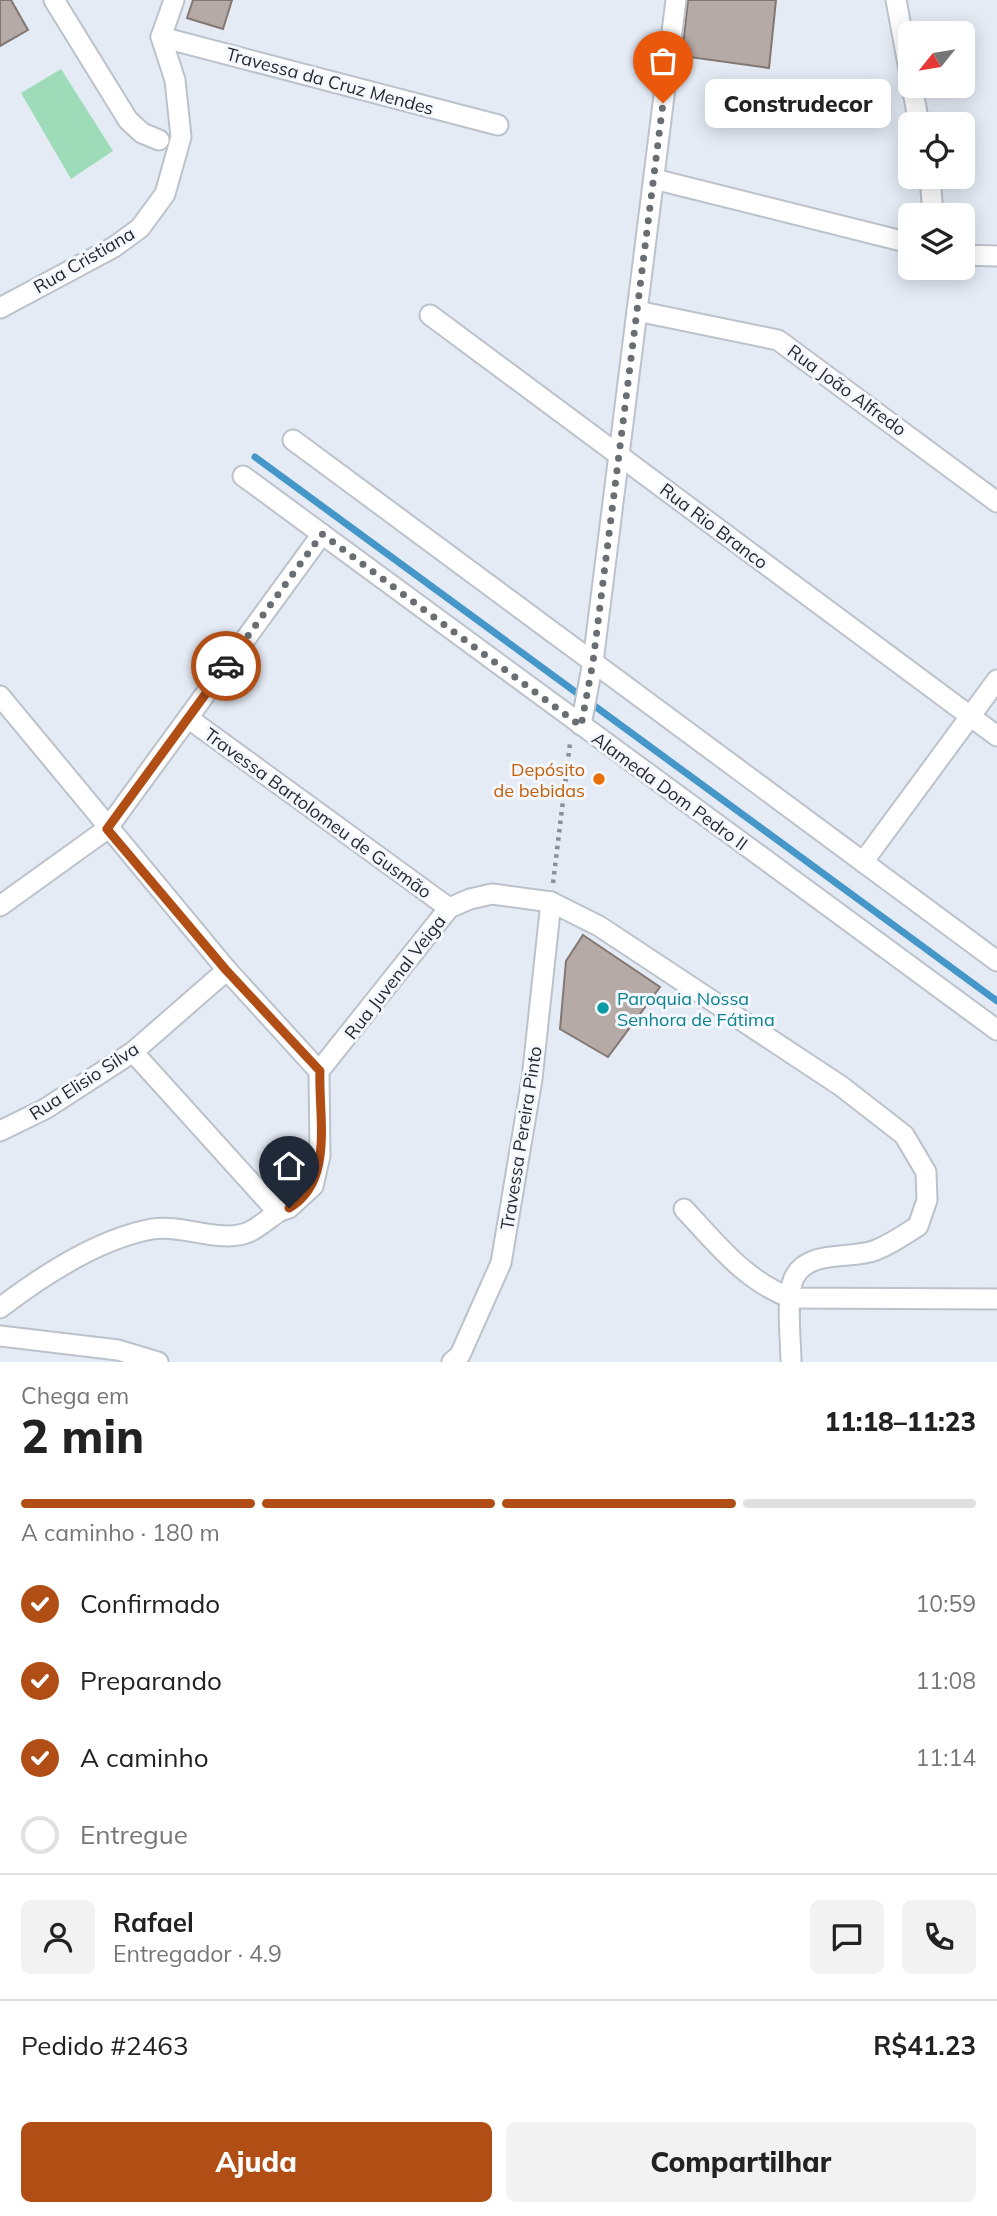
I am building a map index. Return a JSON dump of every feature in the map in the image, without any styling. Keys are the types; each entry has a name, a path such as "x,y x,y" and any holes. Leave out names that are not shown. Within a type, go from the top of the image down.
{"street":[{"path":"54,0 128,120 142,133 159,140"},
{"path":"161,37 174,0"},
{"path":"579,720 593,662 676,0"},
{"path":"896,0 900,21"},
{"name":"Travessa da Cruz Mendes","path":"161,37 498,124"},
{"name":"Rua Cristiana","path":"0,308 114,247 140,228 165,194 181,137 175,80 161,37"},
{"path":"653,179 898,240"},
{"path":"975,255 997,256"},
{"name":"Rua João Alfredo","path":"637,311 778,340 997,502"},
{"name":"Rua Rio Branco","path":"430,315 997,736"},
{"path":"293,440 997,961"},
{"name":"Alameda Dom Pedro II","path":"243,476 579,720 997,1030"},
{"path":"0,906 107,829 322,534"},
{"path":"863,862 997,680"},
{"path":"0,696 226,970 320,1071 320,1156 313,1186 295,1205 280,1210 249,1232 234,1235 183,1229 153,1229 123,1238 63,1266 0,1308"},
{"name":"Travessa Bartolomeu de Gusmão","path":"188,718 449,908"},
{"name":"Rua Juvenal Veiga","path":"320,1071 449,908 492,894 551,902 599,926 841,1086 904,1135 926,1172 927,1200 918,1226 873,1251 808,1263 795,1276 791,1297"},
{"name":"Travessa Pereira Pinto","path":"452,1362 460,1355 501,1263 532,1079 551,902"},
{"name":"Rua Elisio Silva","path":"0,1131 44,1109 133,1052 226,970"},
{"path":"133,1052 243,1175 274,1208 280,1210"},
{"path":"684,1209 744,1273 773,1291 791,1297 997,1299"},
{"path":"791,1297 791,1362"},
{"path":"0,1336 118,1350 158,1362"}],"path":[{"path":"551,902 579,720"}],"green space":[{"path":"61,69 113,151 71,179 21,93"}],"building":[{"path":"0,0 11,0 28,30 0,46"},
{"path":"193,0 232,0 223,29 187,18"},
{"path":"688,0 776,0 769,68 682,56"},
{"name":"Paroquia Nossa Senhora de Fátima","path":"583,935 660,987 608,1057 560,1029 566,961"}],"waterway":[{"path":"255,457 997,1001"}],"way so far":[{"path":"226,666 322,534 581,726 593,662 663,103"}],"place":[{"name":"Construdecor","path":"663,103"},
{"name":"Depósito de bebidas","path":"599,779"},
{"name":"Paroquia Nossa Senhora de Fátima","path":"603,1008"}],"route":[{"path":"226,666 107,829 226,970 320,1071 320,1156 313,1186 289,1208"}]}
